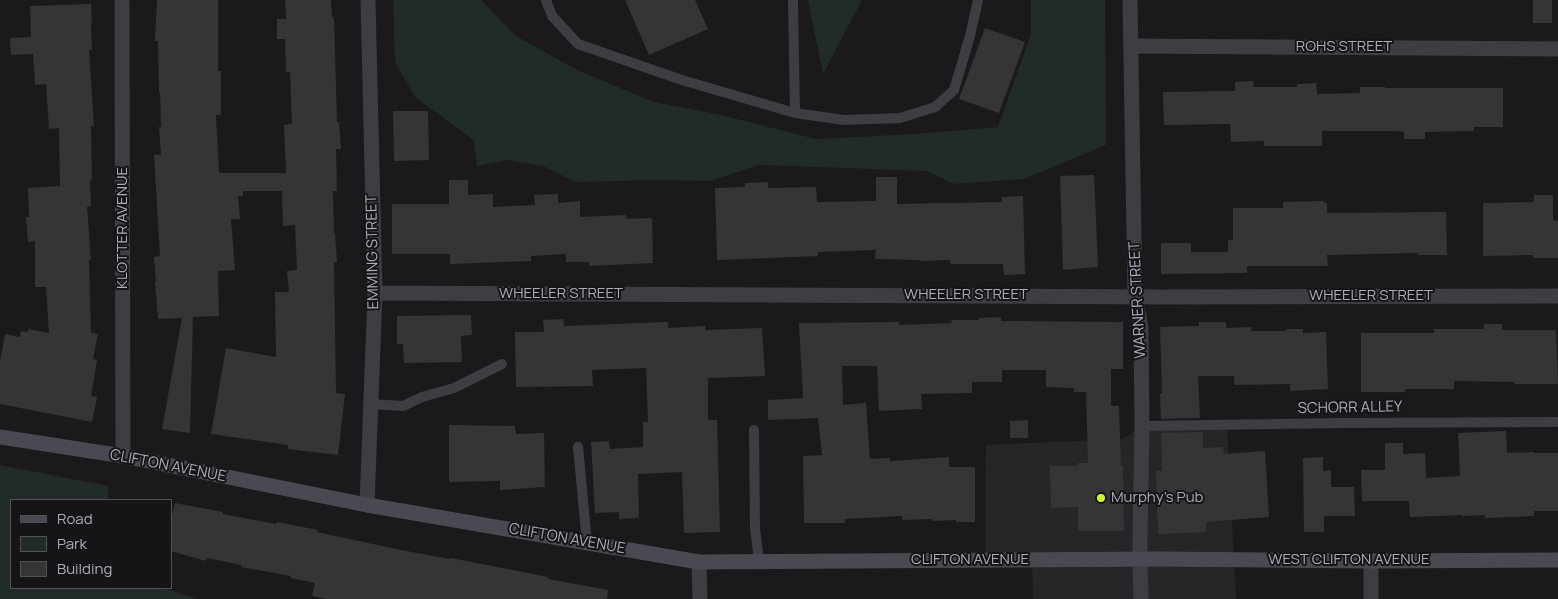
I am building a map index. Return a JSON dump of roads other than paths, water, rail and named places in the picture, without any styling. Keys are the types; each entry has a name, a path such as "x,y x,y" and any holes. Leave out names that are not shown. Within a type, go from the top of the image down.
{"main road":[{"name":"CLIFTON AVENUE","path":"0,437 123,456 367,505 699,562 1140,560"},
{"name":"WEST CLIFTON AVENUE","path":"1140,560 1558,560"}],"street":[{"name":"KLOTTER AVENUE","path":"122,0 123,456"},
{"name":"EMMING STREET","path":"367,505 375,293 368,0"},
{"name":"WARNER STREET","path":"1130,0 1135,296 1141,327 1141,599"},
{"name":"ROHS STREET","path":"1131,46 1558,49"},
{"name":"WHEELER STREET","path":"375,293 1558,296"},
{"path":"1371,561 1371,599"},
{"path":"699,562 700,599"}],"lane":[{"path":"546,0 552,16 578,44 682,80 795,113 844,120 900,118 936,107 954,90 970,36 978,0"},
{"path":"793,0 795,113"},
{"path":"370,404 403,406 422,397 454,388 502,364"},
{"name":"SCHORR ALLEY","path":"1142,426 1558,422"},
{"path":"754,430 754,528 759,561"},
{"path":"578,447 587,543"}],"place":[{"name":"Murphy’s Pub","path":"1101,498"}]}
